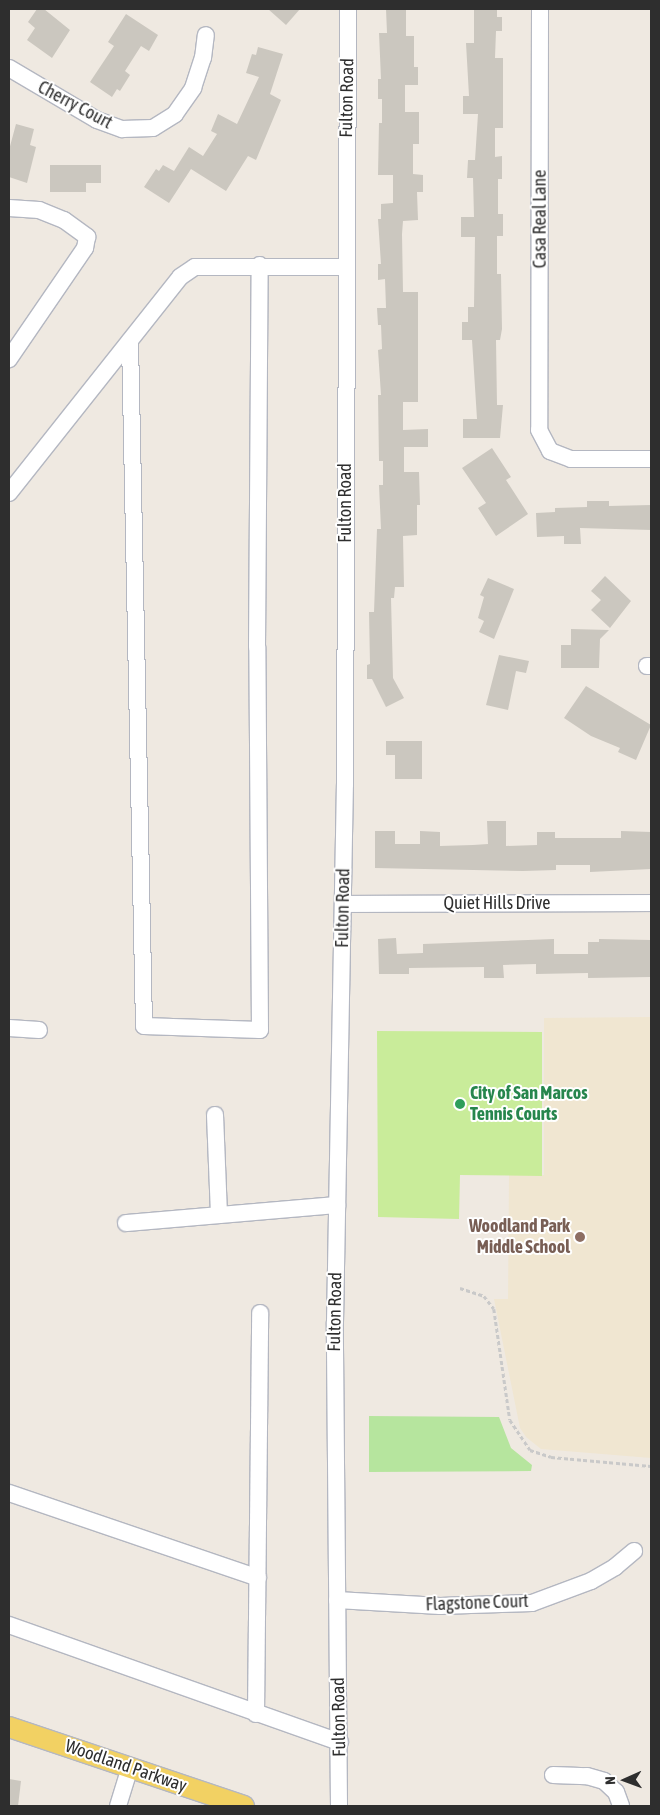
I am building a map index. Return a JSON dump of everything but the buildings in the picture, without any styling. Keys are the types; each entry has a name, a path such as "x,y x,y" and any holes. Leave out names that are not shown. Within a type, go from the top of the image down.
{"main road":[{"name":"Woodland Parkway","path":"9,1727 244,1806"}],"street":[{"name":"Fulton Road","path":"339,1806 340,1742 334,1322 343,904 345,267 348,9"},
{"name":"Casa Real Lane","path":"540,9 540,430 550,451 571,459 651,459"},
{"name":"Cherry Court","path":"9,68 97,120 122,129 153,128 175,114 193,88 203,58 206,35"},
{"path":"9,208 38,210 64,220 87,237 85,248 9,359"},
{"path":"130,341 144,1026 260,1030 257,657 260,265"},
{"path":"9,493 180,277 195,267 260,265 345,267"},
{"name":"Quiet Hills Drive","path":"343,904 651,904"},
{"path":"9,1028 40,1030"},
{"path":"215,1115 219,1215"},
{"path":"126,1223 337,1205"},
{"path":"256,1714 260,1313"},
{"path":"9,1492 258,1578"},
{"name":"Flagstone Court","path":"337,1600 440,1606 532,1603 591,1581 615,1568 634,1551"},
{"path":"9,1625 256,1714 340,1742"},
{"path":"118,1806 130,1767"},
{"path":"553,1775 588,1776 604,1781 616,1792 621,1806"}],"path":[{"path":"460,1288 484,1296 494,1309 510,1420 530,1450 551,1457 651,1466"}],"shaded area":[{"name":"Woodland Park Middle School","path":"651,1017 651,1458 541,1449 526,1437 520,1428 494,1299 508,1299 509,1175 544,1175 544,1018"}],"green space":[{"name":"City of San Marcos Tennis Courts","path":"377,1031 542,1032 542,1176 460,1175 459,1219 378,1217"},
{"path":"369,1416 499,1417 511,1448 532,1465 531,1471 369,1472"}],"place":[{"name":"City of San Marcos Tennis Courts","path":"460,1104"},
{"name":"Woodland Park Middle School","path":"580,1237"}]}
